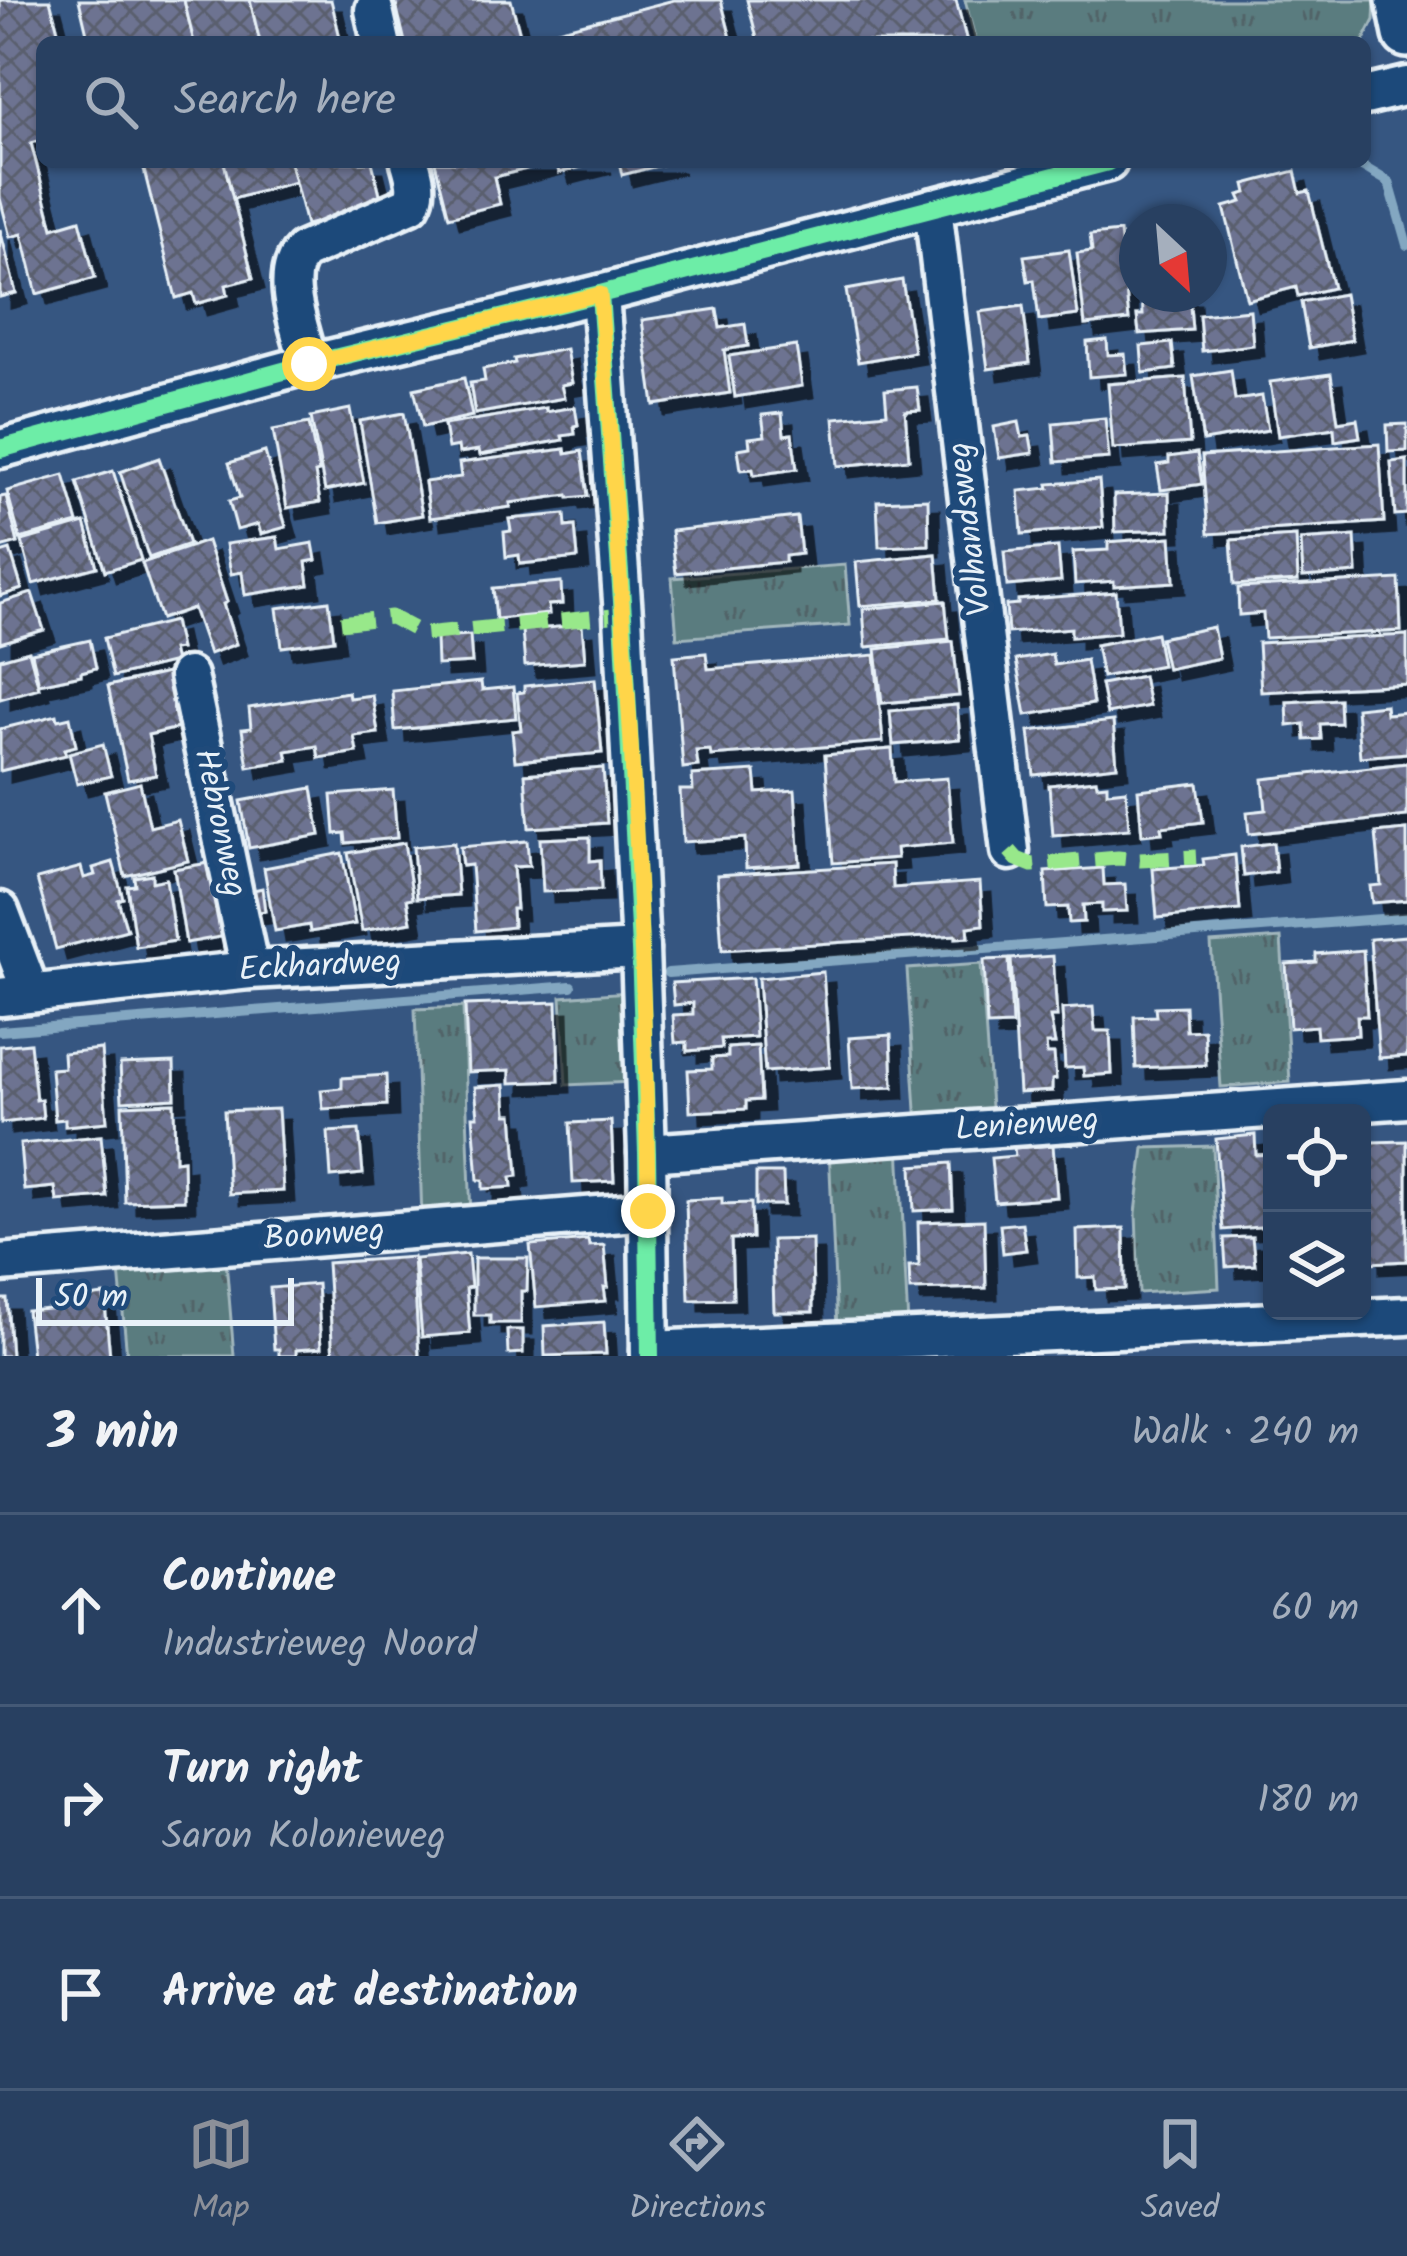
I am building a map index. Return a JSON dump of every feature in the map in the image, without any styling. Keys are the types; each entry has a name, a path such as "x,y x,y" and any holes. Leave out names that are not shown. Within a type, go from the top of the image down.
{"main road":[{"path":"1400,0 1407,34"}],"street":[{"path":"1371,95 1407,86"},
{"path":"309,364 290,287 292,264 303,251 411,204 415,198 412,168"},
{"path":"0,449 309,364 1084,168"},
{"name":"Volhandsweg","path":"933,206 1010,850"},
{"path":"600,294 640,949 650,1353 1407,1316"},
{"name":"Hebronweg","path":"188,676 250,970"},
{"path":"0,911 16,995"},
{"name":"Eckhardweg","path":"16,995 250,970 640,949"},
{"name":"Lenienweg","path":"647,1153 1407,1100"},
{"name":"Boonweg","path":"0,1263 648,1211"}],"green space":[{"path":"965,0 1375,0 1374,20 1366,36 974,36"},
{"path":"845,565 850,625 677,638 672,578"},
{"path":"1281,938 1290,1082 1221,1087 1211,943"},
{"path":"981,964 992,1121 917,1126 907,969"},
{"path":"628,992 633,1082 566,1085 561,997"},
{"path":"463,1007 471,1217 422,1219 415,1009"},
{"path":"899,1144 908,1326 837,1329 829,1147"},
{"path":"1213,1146 1219,1288 1139,1293 1136,1213 1144,1148"},
{"path":"226,1260 234,1356 127,1356 119,1270"}],"building":[{"path":"0,0 50,0 59,36 36,36 36,142 31,143 53,228 80,220 95,278 37,294 22,234 10,237 0,198"},
{"path":"79,0 184,0 193,36 88,36"},
{"path":"184,0 250,0 259,36 193,36"},
{"path":"250,0 331,0 340,36 259,36"},
{"path":"395,0 511,0 520,36 404,36"},
{"path":"674,0 721,0 730,36 538,36"},
{"path":"747,0 956,0 965,36 756,36"},
{"path":"144,168 226,168 253,278 226,285 228,295 196,304 193,293 176,298"},
{"path":"225,168 292,168 295,182 233,199"},
{"path":"292,168 374,168 383,206 306,225"},
{"path":"437,168 531,168 494,177 500,204 449,217"},
{"path":"620,168 649,168 622,175"},
{"path":"1295,171 1300,193 1309,191 1333,288 1298,296 1296,287 1247,300 1227,219 1227,206 1242,202 1239,195 1247,193 1245,184"},
{"path":"0,229 16,293 0,297"},
{"path":"1119,232 1119,312 1128,312 1129,320 1085,325 1077,253 1092,251 1090,235"},
{"path":"1069,250 1078,315 1039,320 1034,280 1028,281 1024,256"},
{"path":"902,280 914,352 858,362 846,290"},
{"path":"1344,294 1352,340 1309,348 1301,302"},
{"path":"1023,306 1030,363 988,369 980,312"},
{"path":"717,309 720,328 745,324 748,346 724,350 730,393 654,405 642,320"},
{"path":"1250,310 1253,345 1202,351 1199,315"},
{"path":"1190,312 1192,330 1139,334 1137,315"},
{"path":"1107,340 1108,355 1125,354 1127,374 1089,377 1087,342"},
{"path":"1172,343 1175,369 1143,373 1141,346"},
{"path":"796,346 802,386 735,397 729,356"},
{"path":"566,349 572,383 561,385 564,398 475,414 470,383 485,381 483,369"},
{"path":"1231,370 1235,400 1262,396 1268,430 1203,441 1193,376"},
{"path":"1331,374 1338,422 1357,419 1360,437 1335,441 1334,428 1278,436 1270,382"},
{"path":"464,378 472,416 423,427 414,389"},
{"path":"1185,378 1190,443 1113,449 1108,384"},
{"path":"917,387 920,410 905,411 909,459 838,466 834,418 887,413 885,390"},
{"path":"575,407 575,434 562,436 563,440 480,455 479,450 459,453 458,446 448,448 444,425"},
{"path":"350,409 364,483 325,491 311,417"},
{"path":"404,413 422,515 377,523 360,421"},
{"path":"782,413 784,435 792,434 797,469 754,475 753,469 741,470 738,449 750,447 749,438 765,436 762,415"},
{"path":"1105,418 1109,458 1056,462 1053,423"},
{"path":"1019,422 1022,437 1030,436 1033,453 999,458 994,427"},
{"path":"309,423 320,502 287,508 273,430"},
{"path":"1407,424 1407,451 1388,452 1387,425"},
{"path":"1379,444 1384,522 1208,534 1202,456"},
{"path":"565,449 566,454 582,451 588,496 510,503 511,507 430,518 425,482 461,477 459,463"},
{"path":"265,452 286,527 261,534 258,524 237,530 229,501 240,498 229,463"},
{"path":"1197,453 1202,484 1161,490 1157,465 1169,463 1169,457"},
{"path":"159,458 189,544 149,558 120,472"},
{"path":"1407,460 1407,514 1395,515 1391,462"},
{"path":"113,471 141,560 105,571 77,482"},
{"path":"64,475 78,523 20,539 7,491"},
{"path":"1099,480 1103,527 1022,534 1019,491"},
{"path":"1169,493 1170,530 1115,532 1114,495"},
{"path":"6,496 18,543 0,548 0,497"},
{"path":"928,499 929,545 879,547 877,501"},
{"path":"565,514 566,527 575,526 578,558 520,564 519,555 506,557 504,532 511,531 509,519"},
{"path":"797,517 801,554 785,556 785,562 676,573 671,531"},
{"path":"85,523 97,567 33,584 22,541"},
{"path":"1296,536 1298,581 1234,585 1231,540"},
{"path":"1355,536 1357,573 1303,577 1301,540"},
{"path":"277,537 279,549 313,543 316,560 306,562 309,585 245,595 242,572 231,574 226,544"},
{"path":"1171,537 1174,582 1075,584 1073,552 1108,550 1108,542"},
{"path":"207,541 236,644 209,654 193,608 161,619 142,563"},
{"path":"1058,547 1061,581 1007,586 1004,552"},
{"path":"10,550 22,589 0,596 0,553"},
{"path":"936,554 940,599 860,606 856,562"},
{"path":"1399,579 1401,631 1265,638 1263,613 1239,615 1238,588"},
{"path":"561,582 562,604 548,605 549,614 496,619 493,588"},
{"path":"1116,592 1119,633 1071,637 1071,628 1008,633 1006,605 1018,604 1018,600"},
{"path":"32,593 44,630 0,643 0,603"},
{"path":"329,601 334,640 282,647 277,608"},
{"path":"945,601 949,639 866,647 863,609"},
{"path":"174,621 180,649 172,650 175,662 113,677 104,638"},
{"path":"582,625 585,661 525,666 522,630"},
{"path":"1213,627 1219,658 1167,669 1160,638"},
{"path":"1156,633 1162,665 1102,677 1096,645"},
{"path":"470,635 472,663 437,665 436,637"},
{"path":"1407,635 1407,684 1261,692 1258,643"},
{"path":"90,640 96,668 39,684 32,653"},
{"path":"953,641 959,696 882,703 876,649"},
{"path":"29,651 39,688 0,699 0,659"},
{"path":"706,653 708,669 875,655 883,742 711,756 710,750 696,751 698,766 683,768 674,656"},
{"path":"1052,654 1054,665 1086,660 1093,704 1026,715 1016,660"},
{"path":"167,673 178,728 148,735 156,775 128,780 108,686"},
{"path":"1143,676 1149,706 1107,714 1101,684"},
{"path":"595,679 602,753 515,761 512,731 521,730 517,693 524,692 524,686"},
{"path":"481,682 482,690 513,687 516,718 395,730 392,691"},
{"path":"348,692 349,698 372,695 378,733 354,736 357,752 319,758 317,746 286,751 288,760 248,767 242,729 251,728 249,708"},
{"path":"1339,699 1340,723 1320,724 1321,739 1305,740 1304,724 1288,726 1287,702"},
{"path":"957,705 960,739 893,745 890,711"},
{"path":"1385,705 1386,714 1407,712 1407,753 1360,757 1356,708"},
{"path":"57,715 58,720 70,717 76,746 64,749 66,755 0,771 0,729"},
{"path":"1113,721 1117,766 1034,775 1029,731"},
{"path":"103,744 111,776 77,784 69,753"},
{"path":"892,749 894,782 947,778 953,843 896,848 897,858 833,863 825,755"},
{"path":"1407,763 1407,816 1249,834 1247,812 1266,810 1263,779"},
{"path":"603,768 607,823 529,828 525,774"},
{"path":"755,771 757,793 795,790 800,864 746,868 745,838 683,842 680,790 693,790 692,775"},
{"path":"1096,780 1097,785 1107,784 1107,792 1126,790 1129,829 1053,836 1049,785"},
{"path":"140,783 150,827 178,820 188,861 125,876 105,792"},
{"path":"1198,783 1203,822 1161,827 1162,833 1142,835 1138,790"},
{"path":"312,788 320,835 249,848 241,801"},
{"path":"393,790 397,838 346,843 345,833 335,834 332,795"},
{"path":"1407,830 1407,900 1372,903 1370,886 1381,885 1376,833"},
{"path":"590,837 590,861 600,860 601,890 543,892 540,839"},
{"path":"527,841 529,866 513,867 513,927 476,931 471,865 462,866 460,847"},
{"path":"404,843 413,898 407,899 411,922 362,931 348,853"},
{"path":"454,843 458,895 417,898 413,847"},
{"path":"1273,843 1276,872 1244,876 1241,847"},
{"path":"342,853 355,924 310,932 309,925 275,931 264,868"},
{"path":"1235,855 1240,910 1157,918 1153,869 1204,865 1203,859"},
{"path":"113,862 127,930 56,949 37,879 81,867 84,878 95,875 93,868"},
{"path":"214,862 231,935 186,943 174,869"},
{"path":"892,864 893,888 980,882 983,925 968,927 969,937 722,950 717,875"},
{"path":"1103,868 1104,885 1125,884 1127,911 1102,912 1102,904 1083,905 1084,922 1069,923 1068,907 1047,908 1045,872"},
{"path":"152,874 152,882 166,879 175,941 136,947 127,886 135,885 134,877"},
{"path":"262,888 265,911 253,913 249,891"},
{"path":"1407,936 1407,1056 1379,1058 1370,939"},
{"path":"1363,950 1367,1016 1357,1016 1358,1035 1317,1038 1316,1026 1290,1028 1286,964 1316,962 1316,954"},
{"path":"1053,956 1057,1017 1050,1017 1055,1044 1046,1044 1047,1054 1054,1054 1056,1079 1052,1091 1019,1093 1011,959"},
{"path":"1009,959 1012,1025 987,1026 984,960"},
{"path":"823,972 830,1067 765,1072 758,978"},
{"path":"752,978 756,1037 721,1039 722,1048 687,1051 687,1042 675,1043 673,1015 693,1014 693,1003 674,1005 672,983"},
{"path":"557,1002 559,1081 510,1083 510,1070 468,1072 465,1005"},
{"path":"1185,1006 1186,1031 1204,1030 1206,1065 1136,1068 1134,1017 1156,1016 1155,1007"},
{"path":"1093,1007 1095,1031 1110,1031 1112,1074 1084,1076 1083,1067 1065,1068 1062,1009"},
{"path":"891,1035 893,1087 852,1089 849,1038"},
{"path":"30,1043 36,1100 41,1099 43,1118 1,1123 0,1046"},
{"path":"758,1046 761,1100 746,1101 746,1109 690,1112 688,1070 712,1069 712,1058 728,1057 728,1048"},
{"path":"101,1049 107,1122 65,1126 65,1119 55,1120 51,1069 64,1068 63,1053"},
{"path":"174,1062 175,1098 122,1101 120,1064"},
{"path":"386,1075 387,1105 323,1109 321,1090 342,1088 342,1078"},
{"path":"505,1085 507,1114 513,1114 518,1176 511,1177 512,1187 483,1189 483,1180 478,1180 475,1087"},
{"path":"174,1103 175,1161 183,1160 184,1200 125,1202 122,1105"},
{"path":"278,1109 283,1191 229,1194 224,1111"},
{"path":"611,1121 614,1181 573,1183 570,1123"},
{"path":"359,1130 363,1174 331,1177 328,1132"},
{"path":"1255,1135 1256,1155 1263,1155 1263,1227 1223,1230 1216,1139"},
{"path":"101,1136 107,1197 57,1201 55,1187 24,1190 20,1144"},
{"path":"1407,1141 1407,1261 1371,1263 1372,1142"},
{"path":"1053,1145 1057,1197 995,1202 991,1158 1015,1156 1014,1148"},
{"path":"951,1163 953,1209 914,1211 912,1166"},
{"path":"756,1173 783,1173 784,1205 756,1205"},
{"path":"722,1198 722,1204 751,1203 752,1238 731,1239 733,1299 689,1300 686,1200"},
{"path":"984,1220 986,1288 910,1290 909,1266 919,1266 918,1222"},
{"path":"1022,1223 1026,1250 1003,1253 1000,1225"},
{"path":"1124,1228 1125,1289 1096,1290 1095,1277 1078,1278 1077,1230"},
{"path":"1252,1237 1255,1265 1226,1267 1224,1238"},
{"path":"812,1239 813,1312 774,1312 772,1240"},
{"path":"588,1240 589,1246 604,1245 606,1301 536,1307 530,1245"},
{"path":"468,1254 470,1333 422,1337 415,1259"},
{"path":"413,1257 419,1356 333,1356 327,1263"},
{"path":"474,1258 528,1258 521,1323 490,1323 490,1315 474,1315"},
{"path":"317,1284 321,1348 279,1356 279,1349 274,1349 270,1288"},
{"path":"104,1295 110,1356 32,1356 27,1311 60,1308 59,1301"},
{"path":"0,1299 7,1299 11,1356 0,1356"},
{"path":"604,1322 606,1354 545,1356 544,1326"},
{"path":"507,1330 523,1330 523,1353 508,1354"}],"waterway":[{"path":"1365,168 1389,182 1407,245"},
{"path":"668,973 1407,917"},
{"path":"0,1031 571,986"}],"marked path":[{"path":"341,623 391,617 423,634 623,615"},
{"path":"1010,851 1032,865 1196,857"}],"cycle path":[{"path":"0,449 309,364 1085,168"},
{"path":"600,294 640,949 650,1356"}],"route":[{"path":"309,364 600,294 623,615 648,1211"}]}
